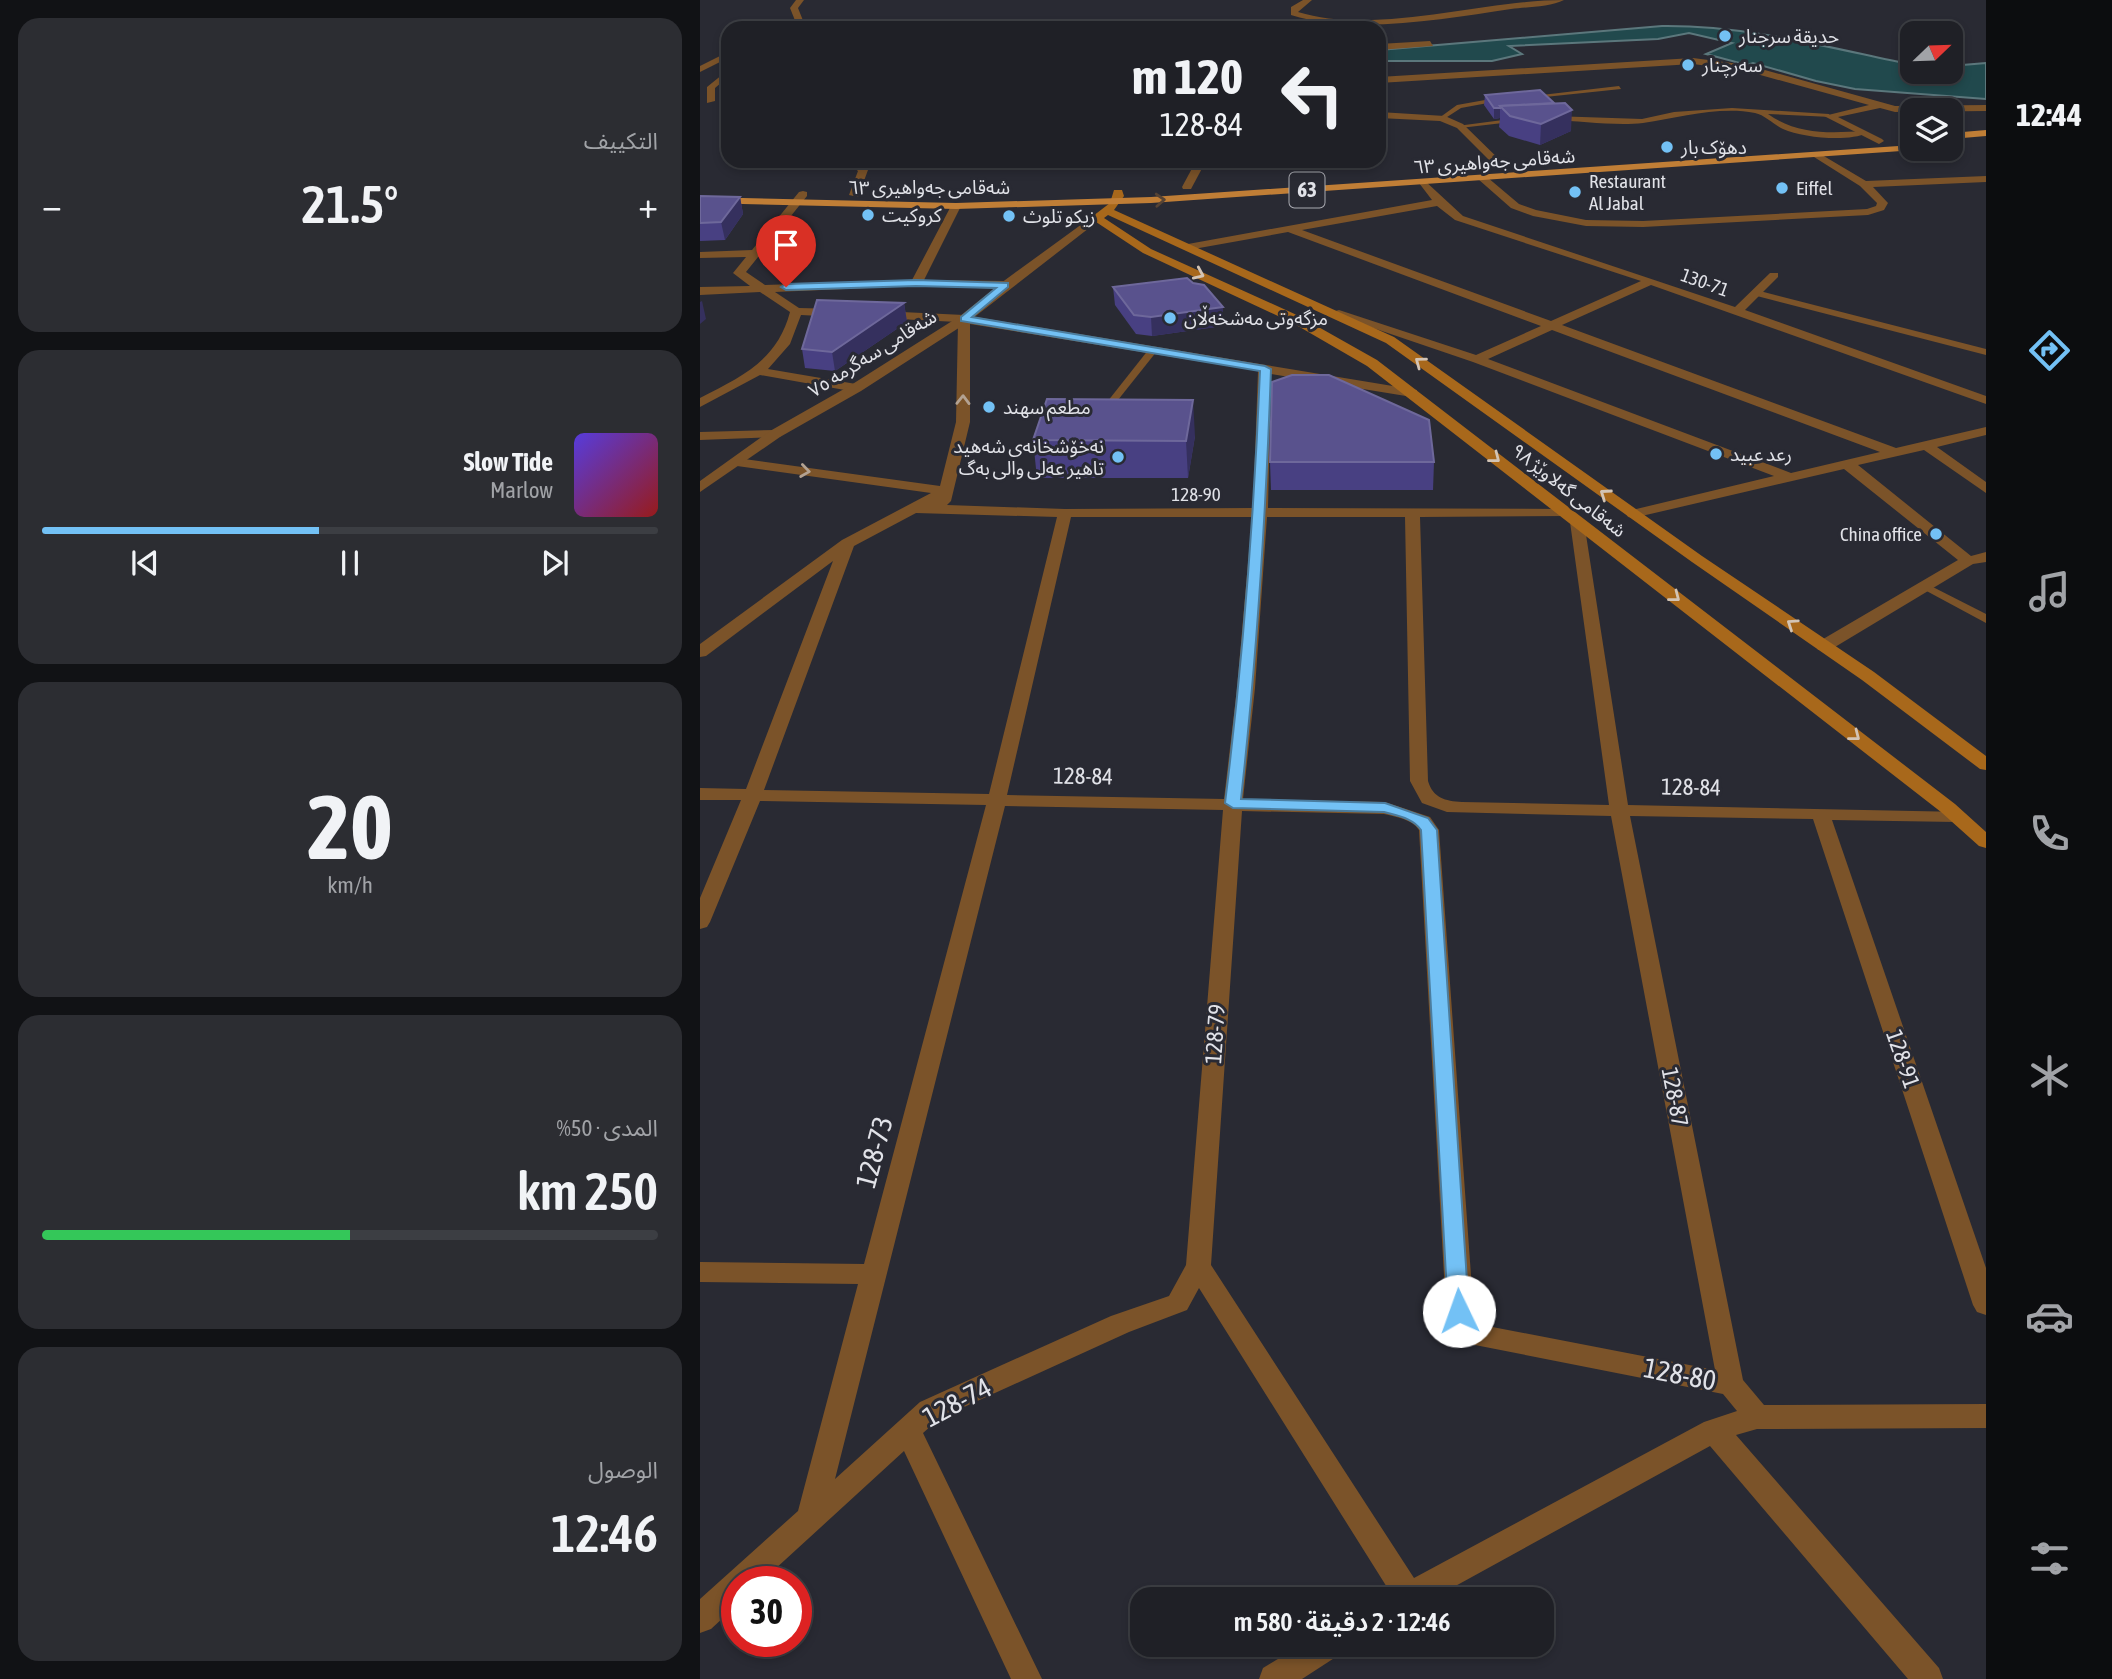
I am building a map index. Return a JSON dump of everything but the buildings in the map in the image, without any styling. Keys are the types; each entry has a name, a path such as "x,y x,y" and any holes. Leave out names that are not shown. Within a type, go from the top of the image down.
{"main road":[{"path":"1963,135 1986,133"},
{"name":"شەقامی جەواهیری ٦٣","path":"700,200 799,199 854,195 1110,206 1187,187 1503,168 1900,139"},
{"path":"1963,145 1986,144"},
{"name":"شەقامی جەواهیری ٦٣","path":"700,191 799,199 956,206 1110,206 1900,149"},
{"name":"شەقامی گەلاوێژ ٩٨","path":"1110,206 1188,247 1390,340 1824,646 1986,765"},
{"name":"شەقامی گەلاوێژ ٩٨","path":"1110,206 1132,243 1227,287 1373,363 1986,842"},
{"path":"1227,287 1255,278"},
{"path":"1308,376 1356,398"},
{"path":"1412,393 1453,386"},
{"path":"1422,418 1468,437"}],"street":[{"path":"799,21 794,8 800,0"},
{"path":"1308,0 1294,9 1294,13 1310,19 1341,21 1448,14 1560,0"},
{"path":"1386,47 1430,44"},
{"path":"700,69 721,58"},
{"path":"1386,80 1693,61 1747,68 1895,109 1986,108"},
{"path":"709,101 711,87 721,79"},
{"path":"1829,116 1880,105"},
{"path":"1386,115 1442,118 1460,126 1503,168"},
{"path":"1829,116 1879,141"},
{"path":"1483,179 1515,206 1533,213 1573,221 1615,224 1868,212 1880,208 1883,203 1864,184 1818,155"},
{"path":"854,195 867,168"},
{"path":"1187,187 1197,168"},
{"path":"1864,184 1986,180"},
{"name":"130-71","path":"1424,183 1439,202 1459,218 1651,281 1986,400"},
{"path":"799,199 739,273 796,311 848,313"},
{"path":"1188,247 1439,202"},
{"path":"916,283 956,206"},
{"name":"شەقامی سەگرمە ٧٥","path":"700,488 775,435 964,319 1110,206"},
{"path":"1289,229 1894,452"},
{"path":"700,254 754,253"},
{"path":"1736,312 1774,275"},
{"path":"1476,359 1651,281"},
{"path":"700,291 916,283 1005,285"},
{"path":"700,403 760,371 789,337 796,311"},
{"path":"1335,313 1476,359 1789,477"},
{"path":"874,315 964,319 1412,393"},
{"path":"941,510 963,422 964,319"},
{"path":"1233,803 1246,688 1260,513 1265,369"},
{"path":"760,371 856,387"},
{"path":"1633,513 1986,431"},
{"path":"700,436 775,435"},
{"path":"1926,445 1986,489"},
{"path":"737,462 946,491"},
{"path":"1847,464 1968,561"},
{"path":"700,652 847,543 946,491"},
{"name":"128-90","path":"911,508 1065,513 1412,513 1572,517"},
{"name":"128-73","path":"810,1519 997,799 1065,513"},
{"name":"128-84","path":"1412,513 1419,781 1421,791 1428,800 1441,807 1956,816"},
{"name":"128-87","path":"1572,517 1619,810 1731,1384"},
{"path":"700,922 753,794 847,543"},
{"path":"1824,646 1968,561 1986,557"},
{"name":"128-84","path":"700,793 1385,808 1423,821 1429,830 1459,1311"},
{"name":"128-79","path":"1198,1266 1233,803"},
{"name":"128-91","path":"1821,814 1986,1305"},
{"path":"1198,1266 1398,1587"},
{"name":"128-74","path":"757,1566 930,1410 1120,1324 1178,1303 1198,1266"},
{"path":"700,1272 873,1274"},
{"name":"128-80","path":"1459,1311 1463,1324 1475,1334 1731,1384 1757,1417"},
{"path":"1423,1587 1714,1430 1757,1417 1986,1416"},
{"path":"908,1430 1027,1679"},
{"path":"1714,1430 1928,1679"},
{"name":"128-74","path":"700,1619 721,1599"},
{"path":"1274,1679 1309,1657"}],"lane":[{"path":"1442,118 1459,106 1471,102 1619,88"},
{"path":"1759,111 1780,127 1797,134 1864,133"},
{"path":"1542,118 1642,121 1688,112 1759,111 1829,116"},
{"path":"1460,126 1528,119"},
{"path":"1756,293 1986,352"},
{"path":"1115,414 1098,413 1152,351"},
{"path":"1925,586 1986,619"}],"shaded area":[{"path":"1662,26 1726,29 1900,62 1900,84 1964,84 1964,65 1986,63 1986,99 1855,89 1816,81 1753,63 1747,65 1706,54 1732,43 1689,33 1658,39 1509,46 1522,54 1492,61 1386,61 1386,49"}],"place":[{"name":"حديقة سرجنار","path":"1725,36"},
{"name":"سەرچنار","path":"1688,65"},
{"name":"دهۆک بار","path":"1667,147"},
{"name":"Eiffel","path":"1782,188"},
{"name":"Restaurant Al Jabal","path":"1575,192"},
{"name":"كروكيت","path":"868,215"},
{"name":"زيكو تلوث","path":"1009,216"},
{"name":"مزگەوتی مەشخەڵان","path":"1170,318"},
{"name":"مطعم سهند","path":"989,407"},
{"name":"رعد عبيد","path":"1716,454"},
{"name":"نەخۆشخانەی شەهید تاهیر عەلی والی بەگ","path":"1118,457"},
{"name":"China office","path":"1936,534"}],"route":[{"path":"786,287 916,283 1005,285 964,319 1265,369 1260,513 1246,688 1233,803 1385,808 1423,821 1429,830 1459,1311"}]}
